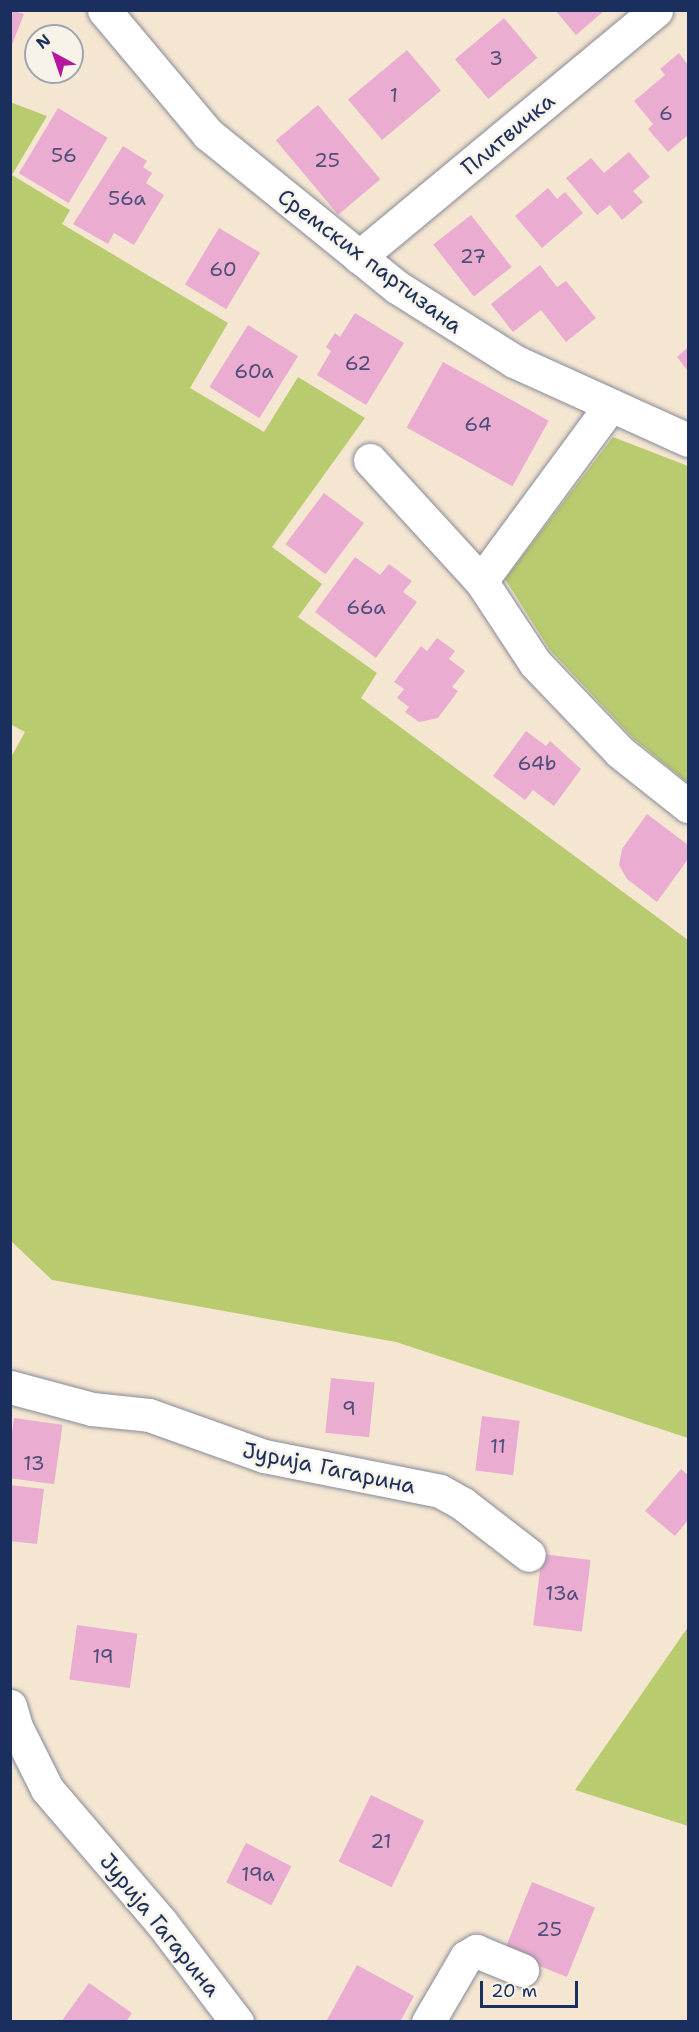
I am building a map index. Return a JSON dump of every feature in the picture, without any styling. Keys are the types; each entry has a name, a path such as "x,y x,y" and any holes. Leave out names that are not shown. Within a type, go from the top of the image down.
{"street":[{"name":"Сремских партизана","path":"104,10 208,134 359,257 423,304 514,361 688,440"},
{"name":"Плитвичка","path":"359,257 656,10"},
{"path":"481,581 610,406"},
{"path":"370,460 481,581 536,663 620,752 688,806"},
{"name":"Јурија Гагарина","path":"10,1387 92,1409 149,1415 264,1456 440,1491 464,1504 529,1555"},
{"name":"Јурија Гагарина","path":"10,1706 16,1727 47,1789 161,1922 237,2022"},
{"path":"428,2022 466,1957 476,1952 522,1970"}],"green space":[{"path":"10,102 47,116 12,175 70,210 62,224 228,323 190,388 264,432 298,377 365,418 272,547 322,584 298,617 377,673 361,698 688,940 688,1438 396,1342 52,1280 11,1241 10,759 25,732 10,724"},
{"path":"613,437 688,466 688,783 633,738 550,650 505,579"},
{"path":"688,1627 688,1826 575,1790"}],"building":[{"path":"10,10 24,14 11,47 10,47"},
{"path":"555,10 605,10 576,35"},
{"path":"504,18 537,58 488,99 455,59"},
{"path":"407,50 441,91 382,140 348,99"},
{"path":"679,53 688,65 688,135 668,152 648,129 653,124 634,101 665,75 660,69"},
{"path":"318,105 380,179 338,215 276,140"},
{"path":"58,108 108,138 69,203 19,173"},
{"path":"123,146 147,161 143,167 152,173 146,183 164,195 134,245 114,233 108,244 73,224"},
{"path":"629,152 650,177 633,191 643,202 622,220 610,205 597,215 566,178 591,158 604,173"},
{"path":"548,188 557,199 565,192 583,213 542,248 515,216"},
{"path":"471,215 512,267 474,297 433,245"},
{"path":"219,228 260,253 226,309 185,285"},
{"path":"540,265 557,287 566,281 596,318 566,342 541,310 513,332 491,304"},
{"path":"355,313 404,343 366,405 317,375 331,351 326,347 335,333 340,337"},
{"path":"248,325 298,356 259,418 209,387"},
{"path":"688,347 688,371 677,357"},
{"path":"443,362 549,421 512,486 407,428"},
{"path":"324,493 364,523 325,574 285,544"},
{"path":"355,557 380,575 389,564 412,581 403,592 417,602 376,658 315,612"},
{"path":"437,638 455,651 449,659 465,671 452,687 458,691 438,718 419,722 405,712 409,707 397,698 404,689 394,682 421,646 427,651"},
{"path":"526,731 546,746 550,741 581,769 554,806 533,790 525,800 493,776"},
{"path":"647,814 688,845 688,859 657,902 627,879 619,865 622,849"},
{"path":"331,1378 375,1383 369,1437 325,1433"},
{"path":"482,1416 520,1421 513,1475 475,1471"},
{"path":"14,1418 63,1425 54,1484 10,1478 10,1446"},
{"path":"681,1469 688,1475 688,1520 675,1536 645,1511"},
{"path":"10,1485 44,1489 37,1544 10,1541"},
{"path":"542,1554 591,1560 582,1631 533,1625"},
{"path":"77,1625 137,1633 130,1688 69,1679"},
{"path":"371,1795 424,1821 392,1887 339,1862"},
{"path":"246,1843 291,1866 271,1905 226,1882"},
{"path":"532,1882 595,1907 567,1977 504,1952"},
{"path":"357,1965 414,1996 400,2022 326,2022"},
{"path":"89,1983 132,2013 126,2022 61,2022"}]}
